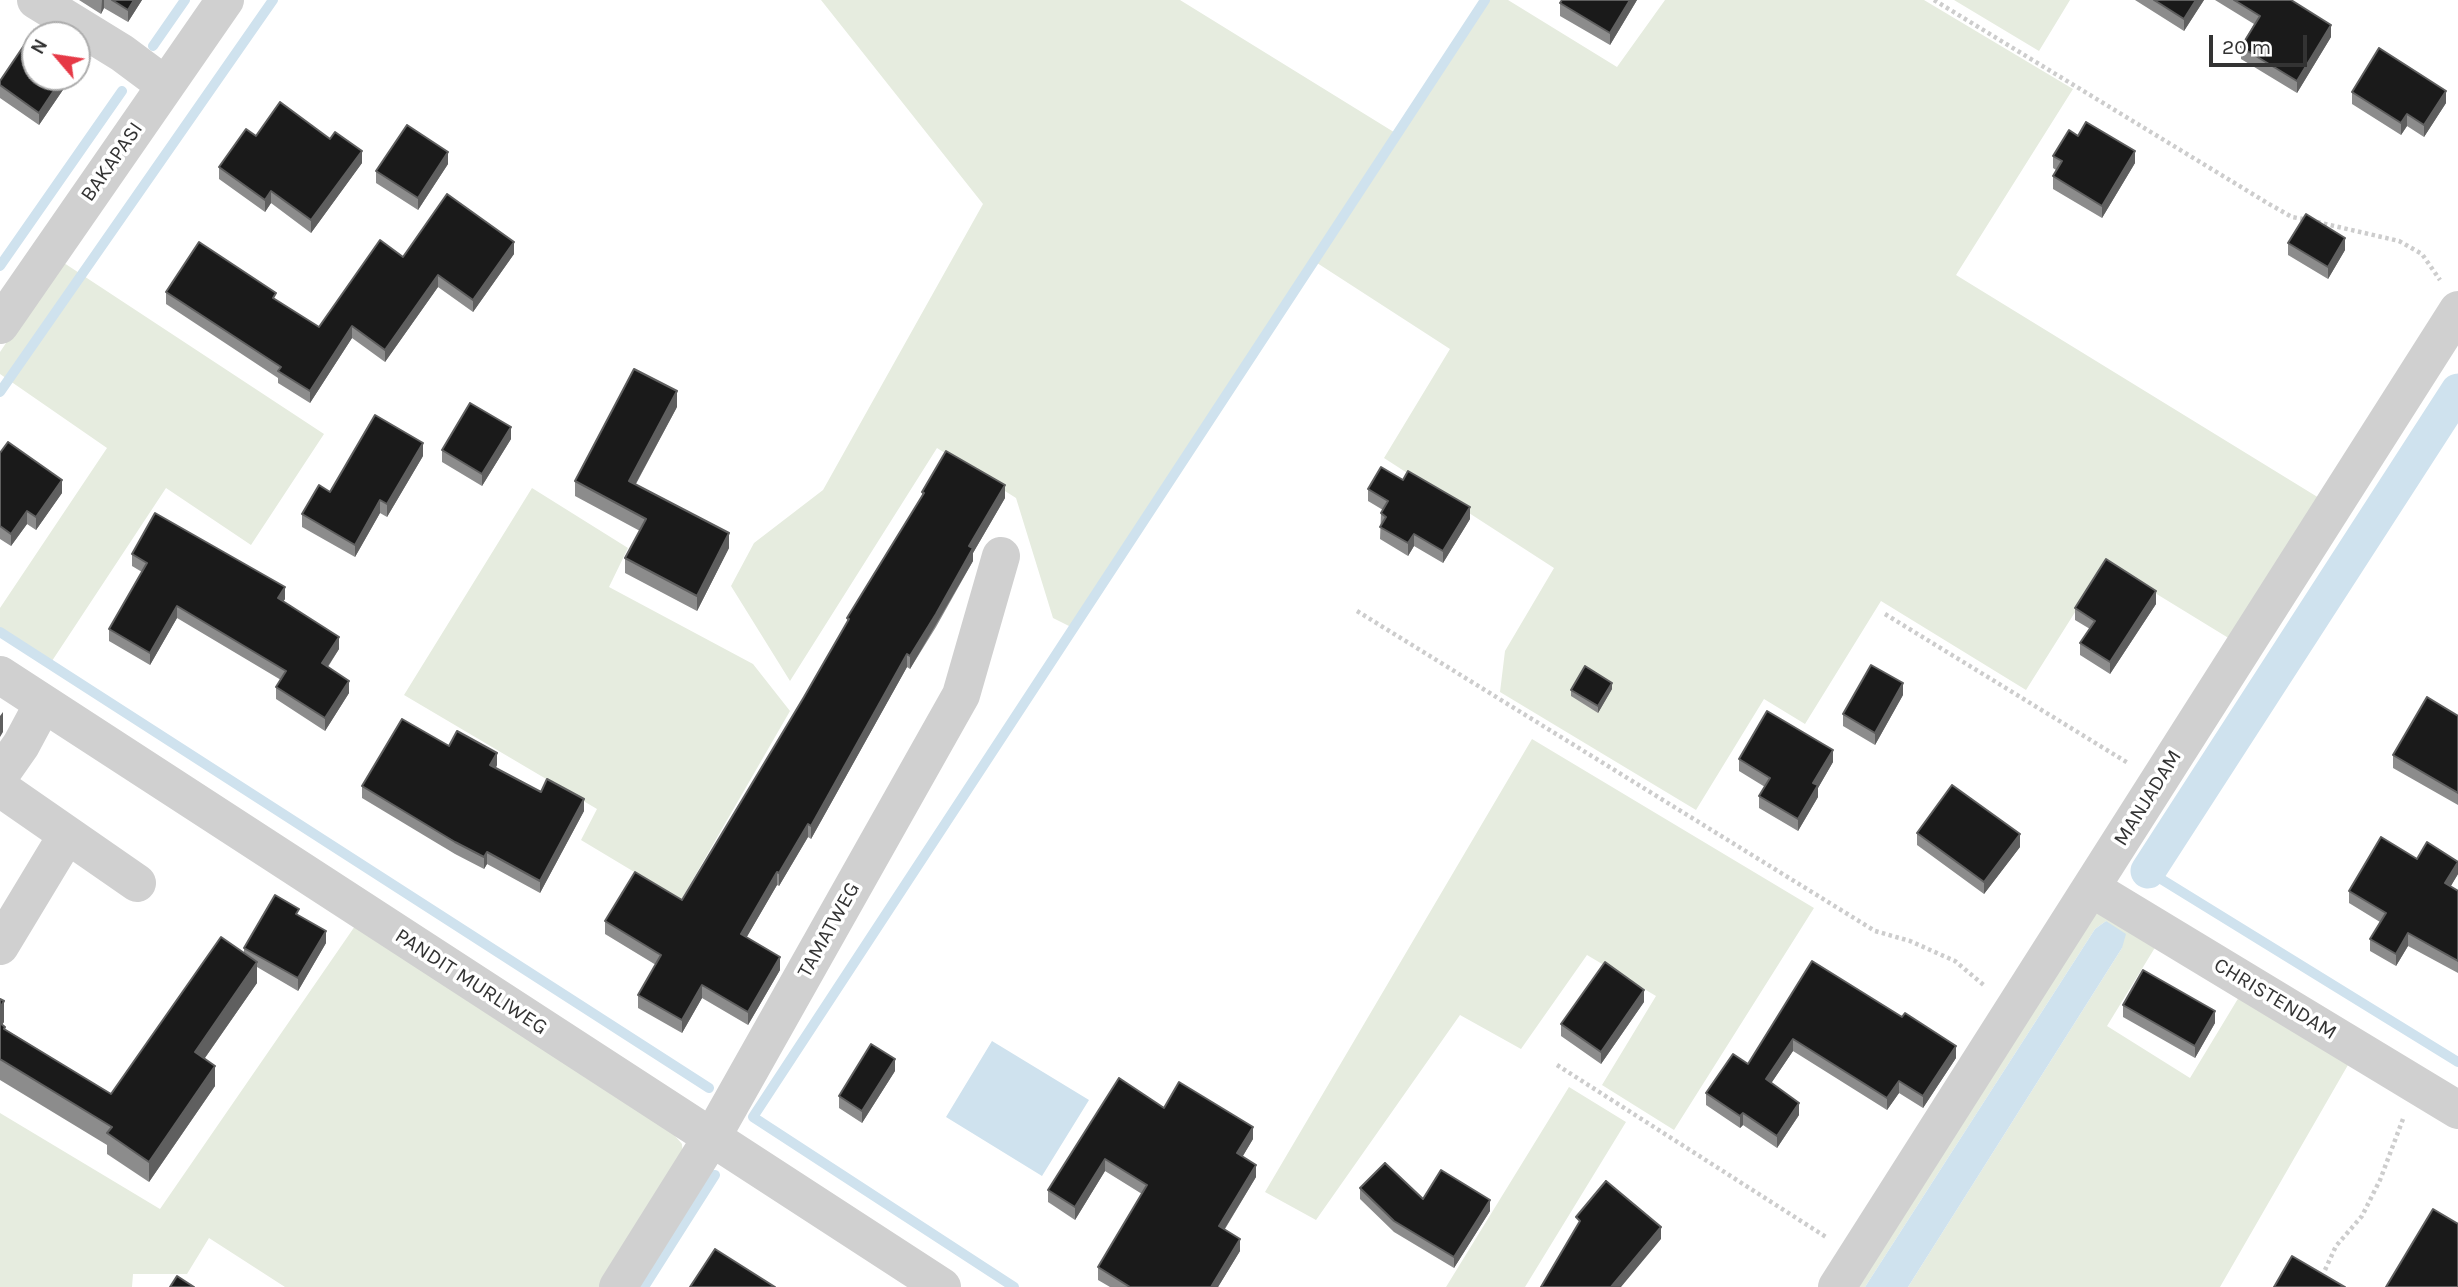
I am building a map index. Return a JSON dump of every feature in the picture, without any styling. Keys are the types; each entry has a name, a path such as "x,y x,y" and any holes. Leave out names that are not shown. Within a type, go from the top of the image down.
{"street":[{"path":"36,0 122,53 165,85"},
{"name":"BAKAPASI","path":"0,325 225,0"},
{"name":"MANJADAM","path":"1847,1271 2158,782 2451,298"},
{"name":"TAMATWEG","path":"618,1287 712,1137 961,695 1001,556"},
{"name":"PANDIT MURLIWEG","path":"0,676 942,1287"},
{"path":"0,775 21,745 43,704"},
{"path":"0,788 137,883"},
{"path":"0,946 67,835"},
{"name":"CHRISTENDAM","path":"2091,888 2458,1110"}],"path":[{"path":"1934,0 2280,211 2406,244 2422,254 2451,298"},
{"path":"1357,611 1875,931 1910,941 1955,961 2014,1011"},
{"path":"1885,614 2158,782"},
{"path":"1557,1065 1847,1271"},
{"path":"2325,1270 2336,1246 2362,1216 2380,1180 2407,1107 2418,1086"}],"shaded area":[{"path":"821,0 1180,0 1397,134 1485,0 1508,0 1617,67 1665,0 1924,0 2073,89 1956,275 2324,501 2235,642 2106,563 2026,690 1881,601 1805,724 1764,699 1696,810 1500,692 1505,651 1554,568 1384,458 1450,349 1314,261 1073,628 1053,618 1016,498 937,448 790,681 731,586 754,543 823,490 983,204"},
{"path":"1954,0 2070,0 2039,51"},
{"path":"61,261 324,434 251,545 166,488 50,664 0,632 0,608 107,448 0,374 0,352"},
{"path":"532,488 628,548 609,587 753,664 790,711 681,900 581,840 597,809 404,695"},
{"path":"1532,739 1814,908 1674,1130 1602,1085 1656,996 1587,955 1521,1049 1460,1015 1316,1220 1265,1192"},
{"path":"2096,911 2159,941 2107,1026 2190,1078 2242,992 2352,1058 2220,1287 1908,1287 2122,948 2106,921 2095,929 1865,1287 1848,1287"},
{"path":"355,926 670,1130 682,1144 683,1159 606,1287 285,1287 209,1238 187,1274 133,1274 132,1287 0,1287 0,1113 160,1209"},
{"path":"1569,1087 1626,1122 1525,1287 1446,1287"}],"water":[{"path":"2106,921 2126,934 2122,948 1908,1287 1865,1287 2095,929"},
{"path":"992,1041 1089,1100 1042,1176 946,1117"}],"building":[{"path":"112,0 134,0 128,10"},
{"path":"1562,0 1630,0 1610,33 1560,3"},
{"path":"2154,0 2196,0 2184,19"},
{"path":"2234,0 2291,0 2331,25 2297,81 2241,47 2260,16"},
{"path":"2379,48 2446,91 2424,125 2407,114 2401,123 2352,92"},
{"path":"21,50 21,91 54,91 39,113 0,85"},
{"path":"280,102 330,139 335,132 362,151 311,220 271,191 265,200 219,167 246,129 256,136"},
{"path":"2086,122 2135,151 2102,206 2053,176 2062,161 2053,156 2069,130 2078,136"},
{"path":"407,125 448,152 418,198 376,171"},
{"path":"447,194 514,242 473,300 438,275 385,350 352,326 310,391 278,371 281,367 166,292 199,242 276,293 273,298 319,327 380,240 403,257"},
{"path":"2306,214 2345,238 2328,267 2288,243"},
{"path":"634,369 677,391 629,481 729,533 697,596 625,558 646,519 575,481"},
{"path":"470,403 511,427 482,474 442,450"},
{"path":"375,415 423,443 387,504 380,500 355,545 302,514 319,485 330,492"},
{"path":"8,442 62,480 36,517 27,511 11,534 0,526 0,453"},
{"path":"946,451 1005,485 969,546 973,548 936,614 910,656 907,654 811,826 808,824 741,934 780,957 748,1012 702,985 682,1020 638,995 661,955 605,921 635,872 682,900 804,697 849,619 847,618 924,493 922,492"},
{"path":"1381,467 1403,480 1408,471 1470,507 1443,551 1414,534 1408,543 1380,527 1386,517 1381,513 1388,501 1368,489"},
{"path":"155,513 285,587 278,598 339,637 322,663 349,681 325,718 276,687 286,671 177,606 150,653 109,629 147,563 132,554"},
{"path":"2106,559 2156,591 2110,662 2080,643 2095,621 2075,608"},
{"path":"1871,665 1903,683 1875,733 1843,714"},
{"path":"1585,666 1612,683 1598,706 1571,690"},
{"path":"2427,697 2458,716 2458,793 2393,755"},
{"path":"1767,711 1833,750 1813,783 1818,785 1798,819 1759,796 1770,778 1739,759"},
{"path":"402,719 449,746 457,731 497,753 490,765 541,792 547,779 584,799 540,881 487,852 484,857 455,842 362,786"},
{"path":"1952,785 2020,834 1984,882 1917,833"},
{"path":"2381,837 2417,859 2427,842 2458,862 2445,883 2458,891 2458,961 2408,933 2396,954 2370,939 2386,913 2349,891"},
{"path":"275,895 299,909 296,914 326,931 298,978 244,948"},
{"path":"221,937 257,962 195,1052 215,1066 149,1162 107,1133 112,1127 0,1059 0,1023 4,1029 111,1094"},
{"path":"1812,961 1902,1017 1905,1013 1956,1046 1923,1096 1899,1081 1887,1098 1793,1039 1766,1079 1799,1103 1777,1136 1706,1093 1733,1054 1748,1064"},
{"path":"1605,962 1644,990 1601,1052 1561,1024"},
{"path":"2143,970 2215,1011 2195,1046 2123,1005"},
{"path":"871,1044 895,1059 862,1111 839,1096"},
{"path":"1119,1078 1164,1108 1179,1082 1253,1127 1237,1153 1256,1165 1219,1226 1240,1239 1211,1287 1130,1287 1098,1267 1147,1185 1105,1159 1075,1207 1048,1190"},
{"path":"1385,1163 1423,1199 1441,1170 1490,1200 1454,1257 1394,1221 1360,1188"},
{"path":"1606,1181 1661,1227 1611,1287 1541,1287 1580,1221 1576,1217"},
{"path":"2433,1209 2458,1224 2458,1287 2386,1287"},
{"path":"715,1249 775,1287 690,1287"},
{"path":"2292,1256 2345,1287 2274,1287"},
{"path":"177,1276 194,1287 170,1287"}],"waterway":[{"path":"153,46 185,0"},
{"path":"0,392 273,0"},
{"path":"1014,1287 753,1117 1485,0"},
{"path":"0,266 122,91"},
{"path":"2148,871 2458,391"},
{"path":"0,632 709,1088"},
{"path":"2148,871 2458,1062"},
{"path":"644,1287 715,1175"}]}
